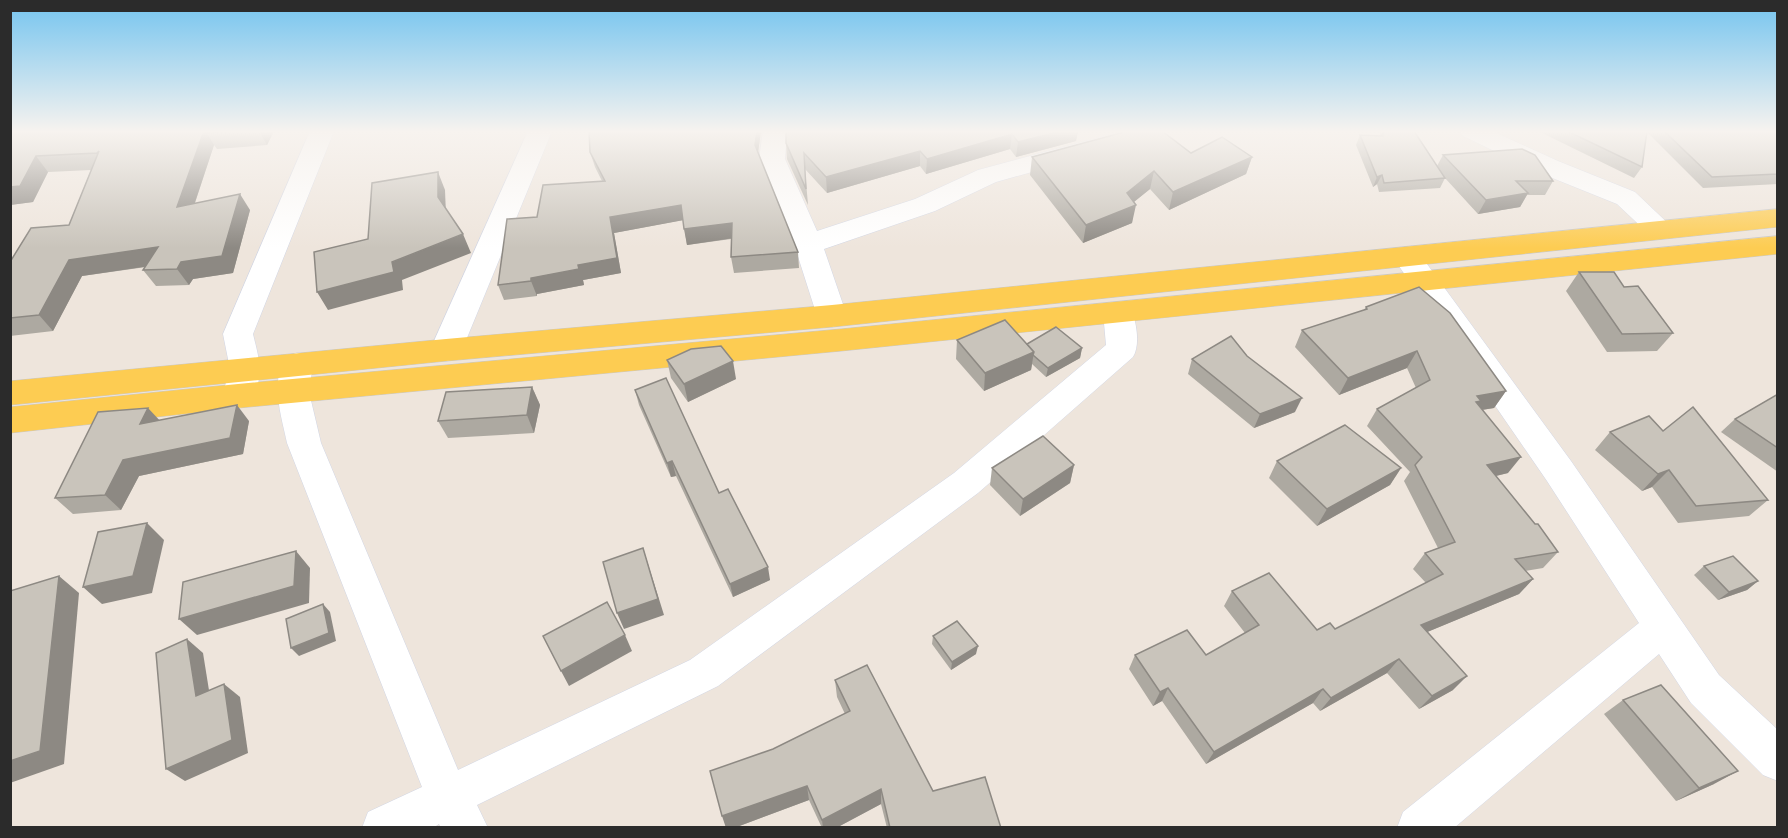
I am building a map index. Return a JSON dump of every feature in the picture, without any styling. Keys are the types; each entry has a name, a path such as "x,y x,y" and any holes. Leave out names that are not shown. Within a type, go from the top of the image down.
{"main road":[{"path":"10,393 242,382 1118,312 1661,230 1778,218"},
{"path":"295,378 446,350 1416,268 1778,245"},
{"path":"10,420 242,382"}],"street":[{"path":"242,382 238,334 306,170"},
{"path":"446,350 523,170"},
{"path":"777,170 808,244 832,316"},
{"path":"808,244 925,205 987,176 1008,170"},
{"path":"1557,170 1626,198 1661,230"},
{"path":"1416,268 1560,471 1705,689 1778,760"},
{"path":"384,828 456,812 704,673 966,483 1122,350 1118,312"},
{"path":"295,378 304,443 456,812"},
{"path":"1419,828 1664,627"}],"building":[{"path":"10,170 28,170 20,186 10,187"},
{"path":"91,170 190,170 177,207 240,194 222,256 181,262 177,269 143,270 158,247 69,260 39,315 10,318 10,262 31,228 69,225"},
{"path":"599,170 765,170 798,252 731,257 732,223 684,229 681,205 610,217 617,258 578,265 579,269 531,278 531,281 498,285 507,219 537,217 543,185 605,181"},
{"path":"798,170 805,170 806,189"},
{"path":"820,170 851,170 826,177"},
{"path":"1042,170 1222,170 1173,192 1154,171 1127,193 1136,205 1086,225"},
{"path":"1374,170 1440,170 1445,178 1384,183 1382,175 1377,177"},
{"path":"1457,170 1545,170 1553,181 1516,181 1528,193 1486,200"},
{"path":"1705,170 1778,170 1778,174 1712,177"},
{"path":"438,172 438,197 463,234 392,262 394,272 317,292 314,252 368,239 372,183"},
{"path":"1579,272 1614,272 1624,287 1638,286 1673,333 1622,334"},
{"path":"1419,287 1450,313 1506,391 1477,396 1481,401 1476,402 1521,457 1487,465 1535,524 1538,524 1558,552 1515,559 1533,579 1421,625 1467,676 1432,696 1399,659 1331,698 1323,689 1214,752 1168,688 1160,692 1135,655 1187,630 1206,655 1259,625 1232,591 1269,573 1317,630 1330,623 1335,629 1443,574 1425,553 1455,542 1415,465 1422,457 1377,409 1430,380 1417,351 1348,378 1302,330 1367,309 1366,307"},
{"path":"1005,320 1034,352 985,373 957,340"},
{"path":"1056,327 1082,348 1048,368 1033,355 1034,352 1027,344"},
{"path":"1231,336 1247,356 1302,398 1260,414 1192,359"},
{"path":"721,346 733,361 684,384 667,360 691,349"},
{"path":"666,378 719,493 728,489 768,567 730,584 672,461 667,463 635,390"},
{"path":"532,387 527,415 438,421 446,392"},
{"path":"1778,394 1778,448 1735,419"},
{"path":"237,405 230,438 123,460 105,495 55,498 98,412 148,408 140,424"},
{"path":"1693,407 1768,500 1696,506 1669,470 1658,474 1610,432 1649,416 1663,431"},
{"path":"1345,425 1401,468 1327,509 1277,461"},
{"path":"1043,436 1074,465 1023,499 992,468"},
{"path":"147,523 133,576 83,587 98,532"},
{"path":"643,548 658,599 617,613 603,562"},
{"path":"296,551 294,586 179,619 183,582"},
{"path":"1733,556 1758,581 1729,592 1704,566"},
{"path":"59,576 40,751 10,761 10,591"},
{"path":"607,602 625,635 561,671 543,636"},
{"path":"323,604 329,633 291,648 286,619"},
{"path":"957,621 978,646 952,662 933,636"},
{"path":"187,639 196,696 224,684 232,740 166,769 156,653"},
{"path":"867,665 933,791 985,777 1001,828 890,828 881,789 822,820 807,786 722,816 710,771 773,749 850,711 835,680"},
{"path":"1661,685 1738,771 1699,788 1623,700"}]}
